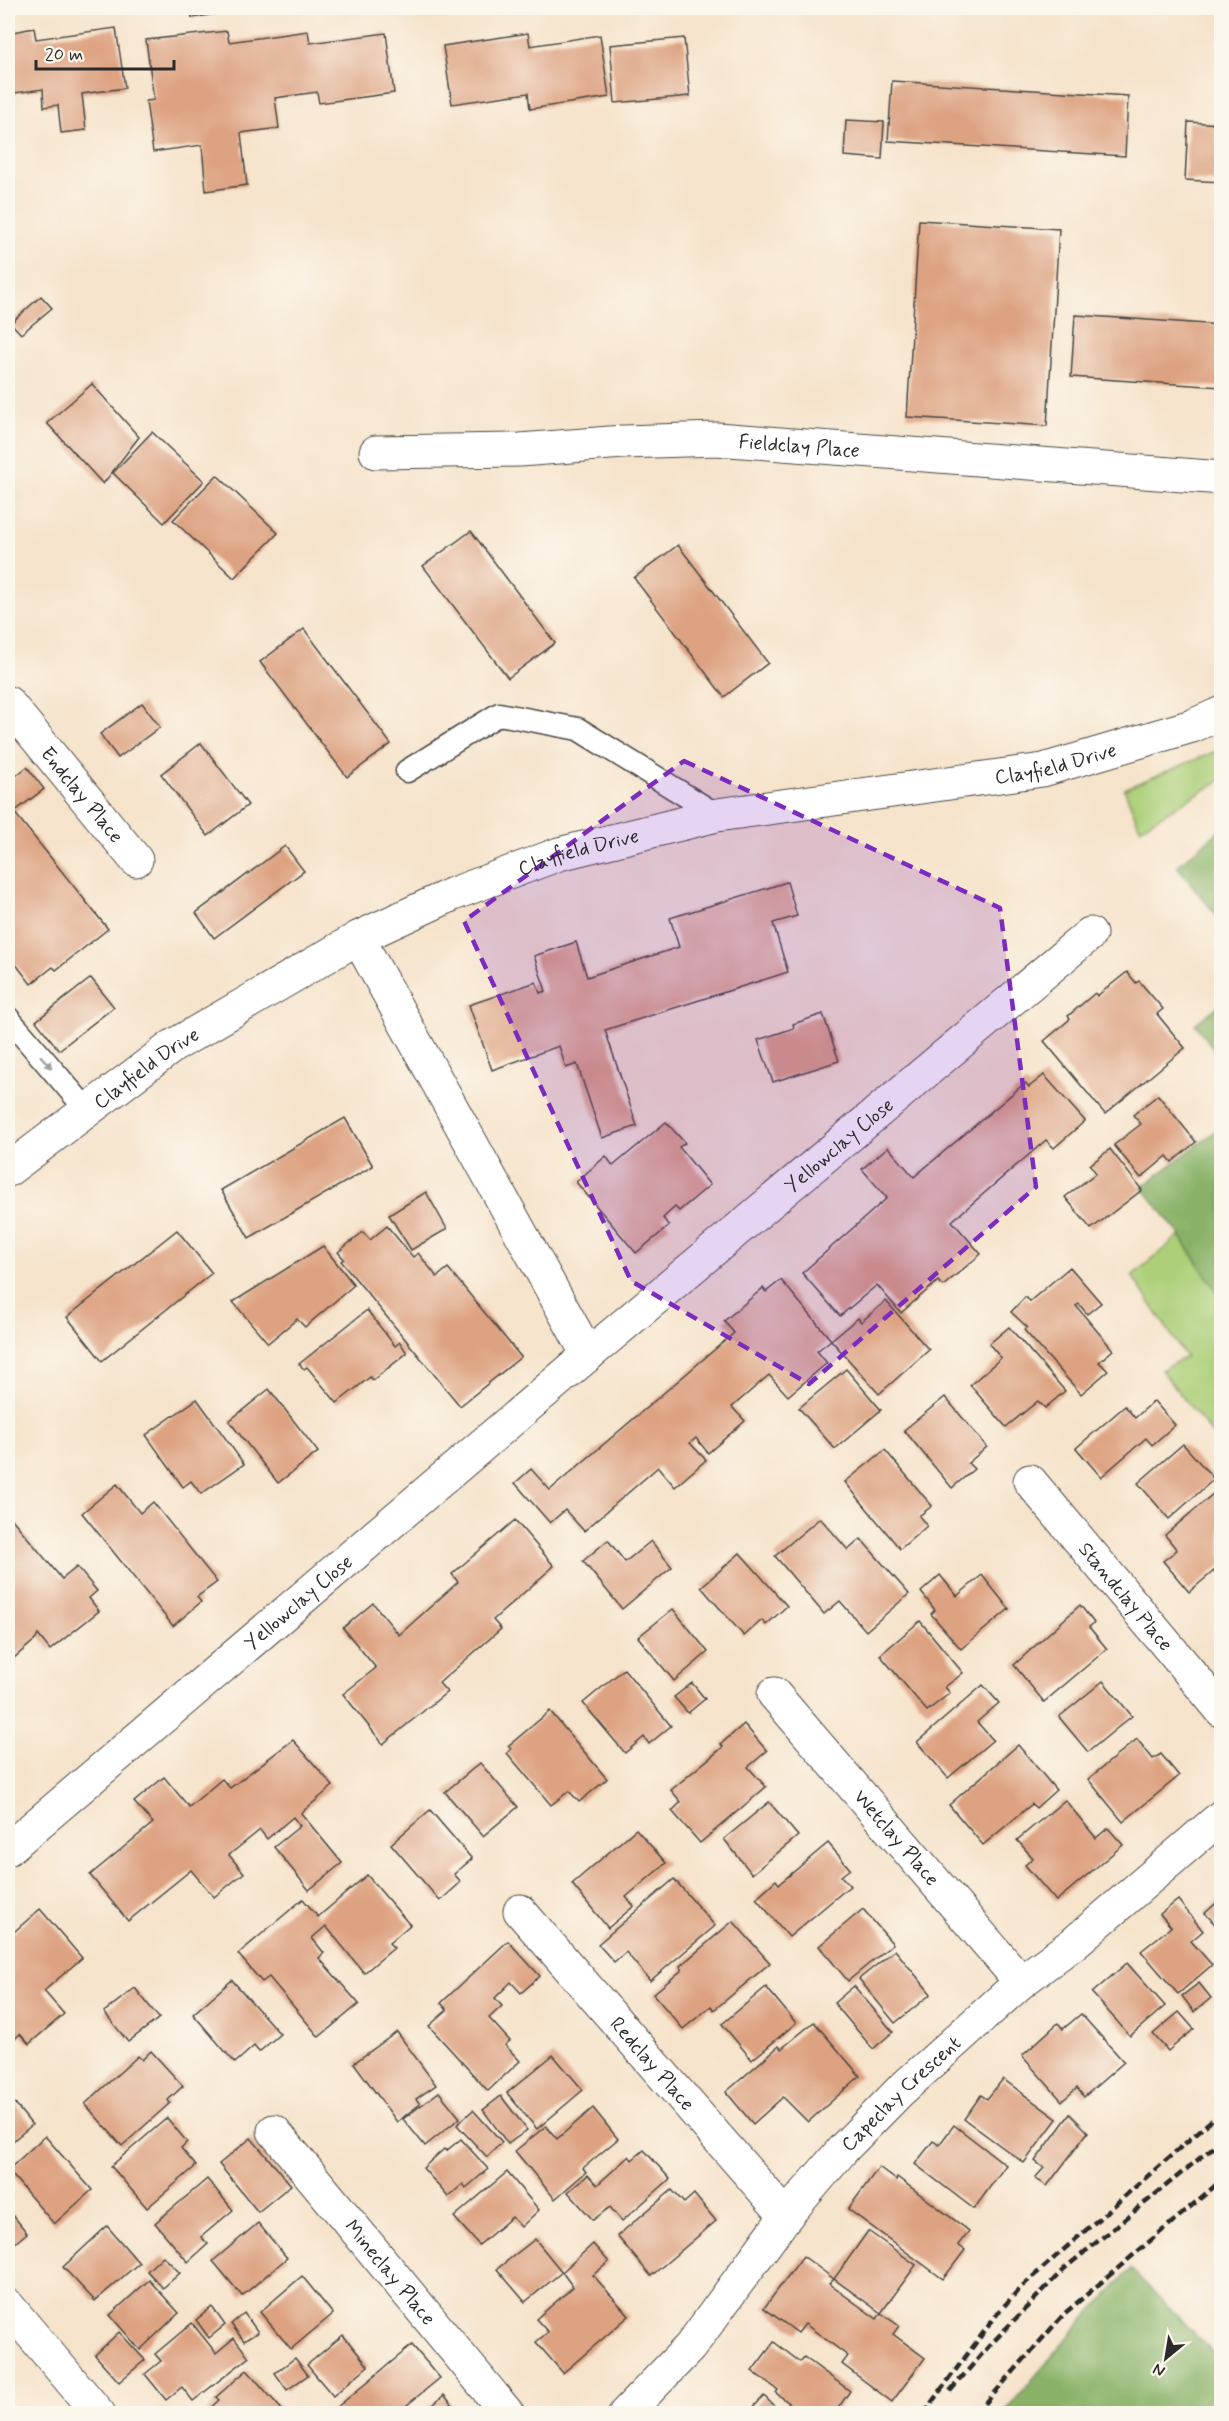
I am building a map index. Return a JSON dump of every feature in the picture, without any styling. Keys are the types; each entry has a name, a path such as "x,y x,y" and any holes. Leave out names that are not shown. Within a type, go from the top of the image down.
{"street":[{"name":"Fieldclay Place","path":"376,452 520,450 623,442 717,439 1221,478"},
{"name":"Endclay Place","path":"8,704 136,860"},
{"name":"Clayfield Drive","path":"8,1170 173,1046 358,938 453,894 559,854 717,815 1043,770 1192,726 1221,714"},
{"name":"Yellowclay Close","path":"8,1849 588,1355 1090,934"},
{"path":"358,938 588,1355"},
{"name":"Standclay Place","path":"1030,1481 1221,1711"},
{"name":"Wetclay Place","path":"774,1694 1021,1982"},
{"name":"Capeclay Crescent","path":"625,2414 690,2347 786,2216 844,2148 900,2091 1021,1982 1074,1943 1221,1815"},
{"name":"Redclay Place","path":"520,1911 786,2216"},
{"name":"Mineclay Place","path":"274,2131 508,2414"},
{"path":"8,2306 99,2414"}],"lane":[{"path":"407,771 499,714 578,729 717,815"},
{"path":"8,1018 87,1110"}],"highlighted area":[{"path":"684,761 1000,908 1036,1187 809,1384 631,1281 464,921"}],"green space":[{"path":"1221,749 1221,780 1140,828 1124,789"},
{"path":"1221,829 1221,921 1177,866"},
{"path":"1221,1004 1221,1059 1195,1024"},
{"path":"1221,1127 1222,1291 1218,1294 1180,1235 1142,1187"},
{"path":"1180,1235 1218,1293 1221,1291 1221,1445 1161,1370 1186,1357 1132,1276"},
{"path":"1131,2269 1221,2361 1221,2413 1004,2413 1070,2335"}],"building":[{"path":"191,8 225,8 226,12 192,18"},
{"path":"34,28 36,39 116,28 125,88 82,94 86,130 61,133 58,105 44,107 43,89 8,94 8,33"},
{"path":"227,31 229,42 308,31 310,43 386,33 394,93 319,103 317,92 275,98 279,128 241,133 247,185 206,191 202,145 153,152 146,101 154,100 146,40"},
{"path":"528,33 530,46 600,35 609,97 530,109 528,93 452,104 443,46"},
{"path":"684,38 690,96 615,103 610,45"},
{"path":"892,81 1128,96 1125,156 888,141"},
{"path":"846,120 884,122 882,159 844,156"},
{"path":"1188,122 1221,124 1221,182 1185,180"},
{"path":"919,220 1059,229 1047,426 907,417"},
{"path":"41,296 52,308 21,334 11,323"},
{"path":"1075,315 1221,325 1221,387 1071,377"},
{"path":"92,384 139,437 103,484 47,423"},
{"path":"152,432 204,481 164,523 113,473"},
{"path":"217,475 278,533 234,578 173,520"},
{"path":"471,531 555,643 508,678 423,566"},
{"path":"678,545 768,663 724,697 634,578"},
{"path":"304,629 391,744 347,777 260,662"},
{"path":"142,703 160,727 118,758 100,734"},
{"path":"201,743 248,805 208,836 161,774"},
{"path":"27,767 44,789 14,812 108,929 56,970 53,967 31,984 8,954 8,782"},
{"path":"285,846 304,871 214,938 196,913"},
{"path":"787,882 797,916 773,923 788,972 605,1030 637,1126 602,1138 577,1064 566,1068 559,1046 492,1070 469,1005 536,982 540,993 546,991 534,956 576,942 587,977 679,947 670,918"},
{"path":"1127,972 1136,983 1139,981 1163,1009 1157,1014 1185,1048 1105,1114 1044,1041 1095,993 1097,996"},
{"path":"91,978 114,1007 59,1050 36,1021"},
{"path":"823,1014 839,1061 773,1082 758,1040 794,1028 793,1024"},
{"path":"1044,1075 1085,1121 1054,1148 1046,1140 952,1221 981,1254 943,1286 938,1281 901,1313 877,1285 840,1316 802,1273 887,1198 862,1169 888,1147 914,1177 1025,1083 1029,1087"},
{"path":"1158,1095 1196,1142 1172,1162 1167,1156 1141,1178 1114,1145 1141,1124 1133,1115"},
{"path":"345,1118 373,1166 249,1238 221,1190"},
{"path":"666,1122 685,1143 679,1147 710,1185 679,1211 675,1207 663,1218 669,1226 636,1253 576,1182 606,1156 613,1166"},
{"path":"1110,1149 1142,1190 1091,1229 1065,1197 1096,1173 1090,1165"},
{"path":"426,1192 447,1229 411,1250 389,1215"},
{"path":"387,1226 413,1257 418,1253 437,1277 448,1268 521,1357 460,1406 341,1261 344,1259 338,1252 363,1232 370,1240"},
{"path":"177,1230 212,1273 102,1361 67,1317"},
{"path":"323,1246 354,1285 305,1327 297,1319 268,1343 233,1302"},
{"path":"1070,1267 1101,1303 1087,1314 1079,1304 1076,1306 1113,1350 1099,1362 1108,1371 1081,1394 1024,1330 1027,1327 1011,1312 1025,1297 1030,1301"},
{"path":"781,1280 831,1340 817,1351 827,1363 788,1396 769,1375 732,1407 745,1421 708,1453 696,1438 690,1443 706,1460 675,1487 658,1467 584,1531 565,1510 550,1523 515,1483 531,1469 550,1490 734,1333 724,1321 763,1288 766,1292"},
{"path":"886,1301 929,1350 879,1394 831,1340 858,1318 861,1322"},
{"path":"367,1310 395,1346 400,1342 407,1353 373,1380 370,1377 337,1403 307,1367 304,1369 299,1364"},
{"path":"1009,1327 1065,1391 1045,1408 1038,1401 1006,1427 970,1385 1001,1358 989,1344"},
{"path":"846,1369 881,1410 835,1449 799,1408"},
{"path":"269,1389 318,1452 278,1483 229,1421"},
{"path":"945,1397 987,1447 968,1463 974,1469 952,1488 904,1430"},
{"path":"197,1399 244,1464 201,1494 191,1481 183,1487 146,1435"},
{"path":"1154,1401 1175,1425 1152,1445 1146,1438 1101,1477 1076,1448 1125,1406 1135,1418"},
{"path":"1183,1444 1214,1479 1169,1519 1138,1483"},
{"path":"885,1450 932,1506 919,1516 927,1526 900,1549 845,1482"},
{"path":"117,1484 140,1513 153,1502 217,1582 197,1597 201,1602 173,1626 82,1513"},
{"path":"1221,1487 1221,1565 1189,1592 1163,1561 1177,1550 1165,1535"},
{"path":"820,1518 848,1550 861,1539 909,1594 866,1631 840,1601 824,1614 775,1556"},
{"path":"12,1519 62,1579 77,1567 97,1591 89,1598 99,1611 50,1650 38,1635 8,1663 8,1522"},
{"path":"515,1520 554,1566 493,1620 501,1629 439,1683 447,1692 383,1744 343,1694 376,1668 343,1628 373,1603 399,1635 458,1582 452,1574"},
{"path":"608,1540 625,1562 651,1541 672,1567 622,1609 583,1561"},
{"path":"740,1553 787,1606 766,1625 762,1620 744,1636 701,1587"},
{"path":"940,1575 957,1596 982,1575 1009,1609 961,1649 931,1614 935,1610 921,1592"},
{"path":"1080,1605 1094,1623 1089,1627 1107,1649 1044,1702 1014,1665"},
{"path":"673,1609 708,1652 674,1681 638,1637"},
{"path":"920,1621 963,1673 945,1687 950,1693 927,1711 880,1655"},
{"path":"624,1669 671,1726 649,1744 644,1737 625,1753 583,1703"},
{"path":"1103,1681 1132,1716 1088,1752 1059,1717"},
{"path":"692,1683 705,1699 688,1713 674,1697"},
{"path":"983,1685 999,1703 977,1722 993,1740 948,1778 917,1742"},
{"path":"550,1711 607,1779 579,1802 569,1791 551,1805 507,1753 511,1749 508,1746"},
{"path":"744,1724 767,1751 748,1767 766,1787 700,1843 672,1811 681,1802 671,1790 723,1747 721,1744"},
{"path":"1137,1739 1153,1759 1161,1754 1179,1776 1123,1822 1088,1779"},
{"path":"293,1740 333,1786 301,1813 342,1863 309,1890 274,1847 300,1826 293,1817 267,1839 260,1830 229,1855 244,1873 214,1897 191,1870 128,1921 90,1875 153,1823 134,1802 164,1777 189,1807 222,1779 230,1788"},
{"path":"1018,1745 1056,1790 1036,1808 1032,1804 983,1845 949,1805"},
{"path":"480,1763 518,1807 483,1836 445,1792"},
{"path":"1065,1800 1096,1838 1108,1828 1123,1845 1056,1901 1025,1865 1033,1858 1017,1840"},
{"path":"769,1802 798,1836 752,1874 724,1839"},
{"path":"430,1810 472,1859 454,1874 461,1882 440,1901 391,1844"},
{"path":"636,1829 666,1863 626,1897 634,1906 608,1928 572,1884"},
{"path":"828,1843 850,1869 841,1876 850,1886 789,1937 756,1898 776,1880 779,1884"},
{"path":"367,1875 410,1925 389,1943 394,1948 364,1973 326,1926 312,1938 324,1953 319,1958 359,2004 319,2037 269,1977 262,1982 238,1954 303,1899 318,1917"},
{"path":"674,1879 715,1926 650,1981 626,1952 614,1962 598,1944"},
{"path":"1221,1899 1221,1931 1205,1913"},
{"path":"1178,1900 1203,1931 1191,1941 1212,1965 1178,1994 1141,1951 1171,1927 1160,1914"},
{"path":"40,1909 82,1958 44,1991 64,2014 29,2044 20,2034 8,2045 8,1937"},
{"path":"863,1909 893,1944 848,1981 819,1946"},
{"path":"733,1921 770,1963 714,2010 711,2006 683,2029 653,1994 682,1970 680,1966"},
{"path":"508,1941 540,1976 521,1993 511,1982 495,1998 502,2006 489,2018 510,2041 505,2045 520,2061 488,2091 429,2026 447,2010 441,2003"},
{"path":"895,1950 931,1994 895,2023 859,1979"},
{"path":"1127,1963 1165,2006 1130,2036 1092,1993"},
{"path":"232,1980 280,2034 259,2052 254,2046 235,2063 193,2014"},
{"path":"1199,1983 1211,1998 1194,2012 1182,1996"},
{"path":"854,1986 893,2032 873,2049 834,2003"},
{"path":"766,1987 796,2023 752,2060 722,2024"},
{"path":"135,1988 159,2018 128,2042 104,2012"},
{"path":"1179,2012 1194,2029 1168,2051 1153,2034"},
{"path":"1081,2014 1124,2062 1084,2097 1077,2088 1062,2101 1022,2056 1058,2023 1063,2029"},
{"path":"814,2022 860,2076 808,2122 783,2097 753,2124 726,2092 779,2046 781,2049"},
{"path":"397,2032 436,2085 416,2099 420,2104 397,2122 354,2063"},
{"path":"151,2051 183,2086 168,2100 170,2103 122,2146 85,2104 138,2056 142,2060"},
{"path":"553,2055 583,2090 537,2129 507,2093"},
{"path":"1003,2079 1057,2119 1024,2163 964,2119 981,2095 987,2099"},
{"path":"439,2092 460,2118 425,2146 403,2119"},
{"path":"8,2095 32,2125 8,2145"},
{"path":"501,2096 527,2130 508,2144 483,2110"},
{"path":"593,2108 618,2139 583,2168 586,2172 555,2199 515,2151 546,2126 557,2139"},
{"path":"473,2110 502,2142 487,2157 457,2125"},
{"path":"1070,2114 1088,2132 1047,2186 1035,2178 1044,2168 1035,2161"},
{"path":"167,2118 187,2142 181,2148 196,2166 147,2208 111,2166"},
{"path":"954,2125 1006,2165 974,2209 915,2164 933,2141 939,2145"},
{"path":"45,2136 92,2190 54,2224 8,2170"},
{"path":"251,2138 291,2185 258,2212 219,2164"},
{"path":"461,2139 488,2169 466,2188 463,2184 448,2197 423,2168 444,2149 446,2151"},
{"path":"644,2150 670,2179 622,2221 610,2207 593,2220 568,2192 588,2175 597,2185 629,2156 632,2160"},
{"path":"879,2167 896,2180 897,2177 969,2231 958,2245 965,2250 943,2279 848,2209"},
{"path":"507,2172 539,2210 521,2227 512,2217 479,2245 454,2217"},
{"path":"207,2179 233,2210 201,2237 208,2244 188,2262 155,2223"},
{"path":"672,2190 684,2203 694,2194 716,2221 651,2276 617,2236"},
{"path":"8,2209 27,2233 8,2249"},
{"path":"258,2223 287,2258 242,2296 213,2261"},
{"path":"107,2226 139,2263 95,2301 63,2267"},
{"path":"868,2231 916,2265 881,2313 834,2279"},
{"path":"535,2239 562,2272 525,2302 497,2269"},
{"path":"593,2244 609,2262 593,2275 629,2316 563,2373 536,2342 548,2332 536,2319 573,2287 562,2272"},
{"path":"163,2256 180,2273 163,2288 147,2271"},
{"path":"803,2256 834,2279 829,2284 877,2319 881,2313 899,2326 893,2334 925,2358 892,2402 842,2364 848,2356 805,2324 798,2333 764,2308"},
{"path":"302,2276 333,2314 291,2349 260,2312"},
{"path":"149,2280 179,2313 140,2350 110,2315"},
{"path":"212,2307 225,2325 209,2338 196,2320"},
{"path":"244,2313 258,2332 244,2341 231,2324"},
{"path":"192,2323 216,2353 234,2338 249,2357 193,2401 182,2387 166,2400 145,2374 161,2361 155,2354"},
{"path":"119,2332 145,2360 119,2382 95,2355"},
{"path":"343,2335 368,2366 333,2396 307,2365"},
{"path":"774,2342 800,2362 804,2357 850,2391 834,2414 804,2414 776,2393 778,2390 752,2371"},
{"path":"412,2345 440,2378 407,2405 414,2414 341,2414 336,2408"},
{"path":"295,2358 308,2375 287,2390 275,2373"},
{"path":"247,2370 284,2412 204,2414 219,2400 216,2397"},
{"path":"444,2395 460,2414 423,2414"},
{"path":"764,2396 782,2414 747,2414"}],"railway":[{"path":"923,2414 998,2313 1021,2287 1222,2111"},
{"path":"950,2391 989,2346 1065,2268 1222,2140"},
{"path":"976,2414 1065,2313 1222,2180"}]}
